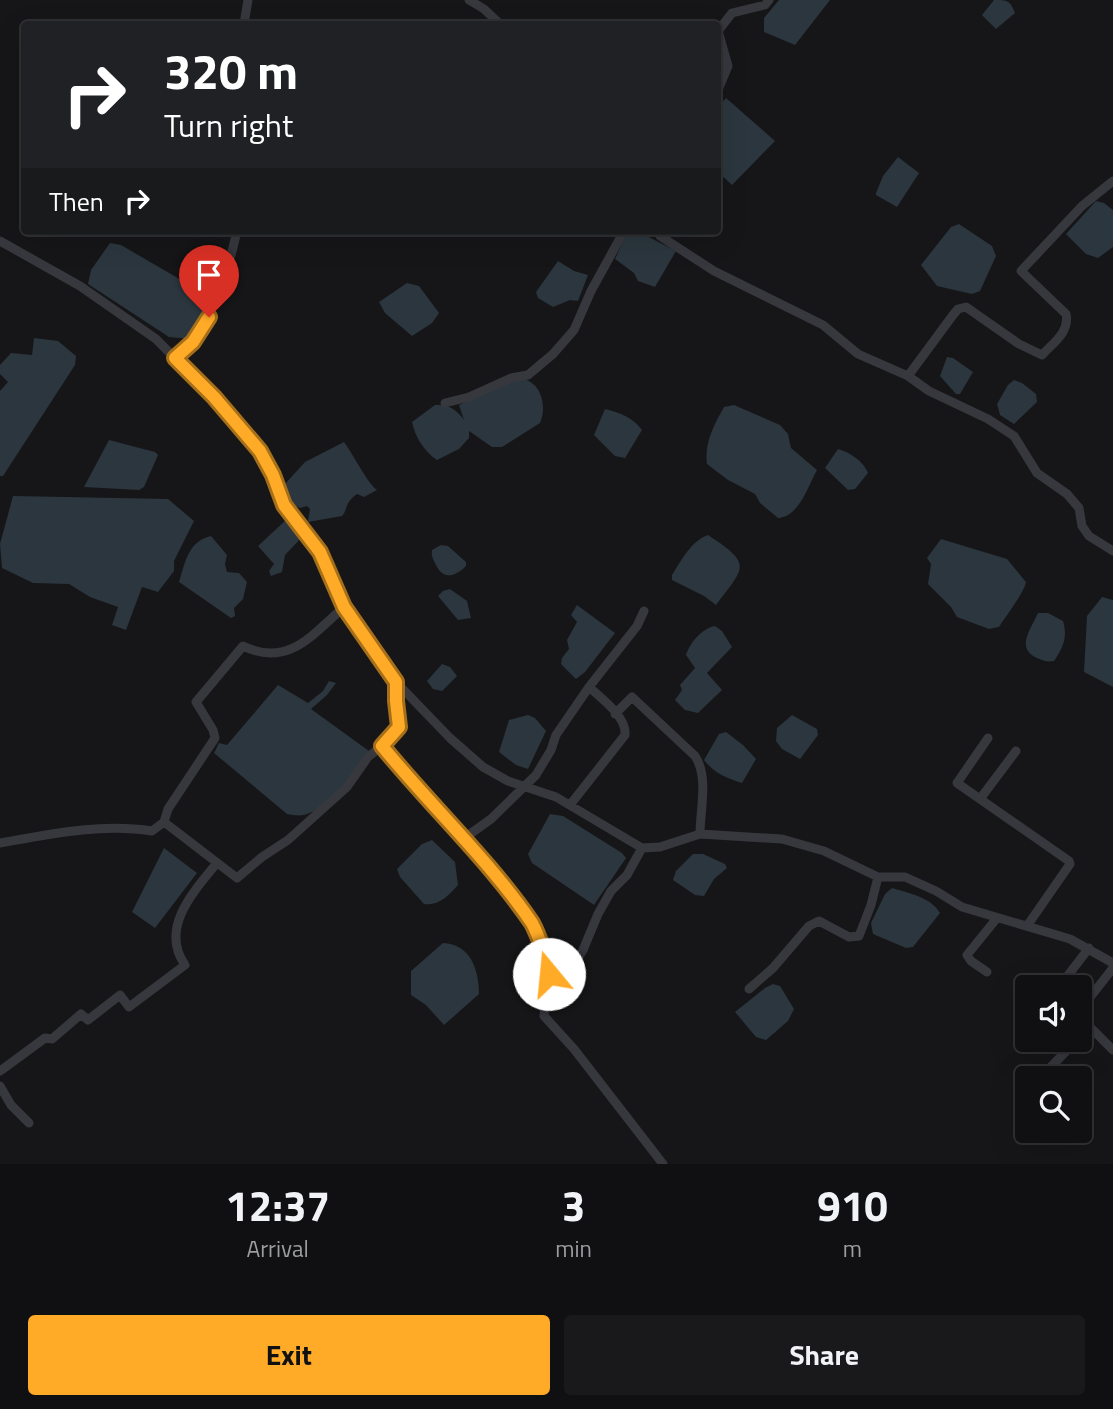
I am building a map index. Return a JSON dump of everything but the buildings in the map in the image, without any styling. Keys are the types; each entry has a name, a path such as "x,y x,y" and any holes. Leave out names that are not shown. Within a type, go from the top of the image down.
{"street":[{"path":"244,21 248,0"},
{"path":"469,0 497,21"},
{"path":"721,27 732,13 765,5 769,0"},
{"path":"721,42 728,66 721,83"},
{"path":"908,376 958,309 966,307 1019,344 1042,355 1066,330 1066,314 1021,271 1082,206 1113,181"},
{"path":"175,358 193,342 209,317 230,261 236,235"},
{"path":"445,404 469,397 512,378 528,375 553,354 574,330 591,291 622,235"},
{"path":"660,236 714,271 822,325 858,354 908,376 929,391 988,419 1014,436 1037,473 1067,494 1079,508 1082,526 1089,536 1113,551"},
{"path":"0,241 80,286 156,339 214,397 260,451 273,475 284,505 320,552 344,607 396,682 450,738 483,767 508,781 570,805 642,848 660,847 700,834 782,839 824,851 878,877 905,877 962,907 1070,939 1089,948 1113,965 1092,994"},
{"path":"0,843 97,828 136,828 152,831 164,822 167,809 215,738 196,702 229,661 243,646 255,653 275,654 291,651 344,607"},
{"path":"464,841 491,820 536,775 551,750 556,735 589,687 637,626 644,611"},
{"path":"164,822 237,878 288,840 347,787 368,757 399,727 396,682"},
{"path":"570,805 625,735 626,727 589,687"},
{"path":"615,714 632,697 695,756 702,766 700,834"},
{"path":"988,738 957,783 1069,861 1069,868 1027,926"},
{"path":"382,746 534,926 549,966 544,1016 663,1164"},
{"path":"980,799 1016,751"},
{"path":"549,974 557,970 568,975 583,950 597,914 611,891 627,875 642,848"},
{"path":"0,1071 45,1038 52,1039 81,1014 88,1020 120,995 129,1007 185,965 178,955 175,931 182,910 217,863"},
{"path":"749,989 773,968 809,926 819,921 849,937 859,936 878,877"},
{"path":"987,972 967,955 998,918"},
{"path":"1068,975 1089,948"},
{"path":"1092,1028 1113,1050"},
{"path":"1051,1066 1065,1052"},
{"path":"0,1086 11,1105 29,1123"}],"shaded area":[{"path":"779,0 830,0 795,45 764,32 764,18"},
{"path":"994,0 1007,2 1015,13 996,29 982,15"},
{"path":"726,98 775,141 732,185 721,175 721,104"},
{"path":"898,157 919,173 897,207 876,193 883,176"},
{"path":"1096,201 1113,210 1113,247 1098,258 1086,254 1066,234"},
{"path":"959,224 992,246 996,256 980,291 972,294 937,286 921,265 951,227"},
{"path":"626,235 645,235 676,251 655,287 638,281 634,273 615,259"},
{"path":"110,243 121,245 212,298 191,339 169,337 88,284 91,270"},
{"path":"558,261 574,271 588,275 578,301 570,300 553,307 538,298 536,292"},
{"path":"407,283 419,286 439,313 432,323 412,336 385,313 379,302"},
{"path":"34,338 58,341 76,356 75,365 3,476 0,476 0,391 8,382 0,374 0,365 11,353 32,355"},
{"path":"947,357 953,358 973,372 960,394 956,394 940,376"},
{"path":"524,379 539,391 543,403 542,417 540,423 502,447 492,447 469,431 469,438 459,449 437,460 415,433 412,422 435,405 452,408 464,420 459,405 502,385"},
{"path":"1014,380 1036,394 1037,402 1014,424 1000,415 997,404"},
{"path":"734,405 780,425 788,434 791,448 817,470 802,500 785,516 778,518 760,503 755,494 728,480 707,464 708,441 713,427 724,407"},
{"path":"605,409 626,416 642,430 625,458 615,456 594,435"},
{"path":"109,440 158,455 144,487 139,490 84,487"},
{"path":"344,442 377,490 364,497 357,494 350,500 342,516 308,522 310,509 287,502 285,484 305,462"},
{"path":"838,449 856,458 868,473 855,489 848,490 825,468"},
{"path":"13,496 168,499 194,521 174,561 174,571 158,592 142,587 126,630 112,625 118,607 90,597 69,584 33,583 2,568 0,544"},
{"path":"287,519 304,535 285,555 282,572 271,576 269,571 274,564 258,546"},
{"path":"708,535 732,553 740,566 734,582 716,605 672,580 672,575 687,552 696,542"},
{"path":"211,536 227,555 227,572 239,573 247,582 243,599 234,608 235,616 231,618 179,582 192,548"},
{"path":"941,539 1007,559 1026,582 999,627 989,629 957,617 928,584 931,564 927,558"},
{"path":"441,545 448,546 466,562 466,566 451,575 440,571 433,559 432,550"},
{"path":"450,589 467,601 471,618 458,620 438,596"},
{"path":"1102,597 1113,600 1113,687 1084,672 1087,616"},
{"path":"577,605 615,633 585,672 576,679 561,664 569,649 567,640 577,622 571,615"},
{"path":"1038,613 1048,613 1063,621 1064,642 1054,661 1037,658 1027,649 1027,638"},
{"path":"715,626 722,631 732,647 707,673 722,690 698,713 685,710 675,700 682,690 680,685 695,668 686,655 697,637"},
{"path":"442,664 450,667 457,676 442,691 433,689 427,681"},
{"path":"329,681 336,683 311,709 369,751 349,779 324,805 304,815 287,814 214,753 219,743 227,745 278,685 308,703 323,691"},
{"path":"528,715 535,718 546,731 528,769 516,765 499,752 509,720"},
{"path":"792,715 817,729 818,735 800,759 782,749 776,741 777,728"},
{"path":"726,732 756,759 742,783 721,775 704,760 719,734"},
{"path":"550,814 563,816 626,858 594,905 532,863 528,854"},
{"path":"432,840 455,862 458,885 439,902 424,904 400,877 397,869 422,844"},
{"path":"164,848 197,873 155,928 132,912"},
{"path":"693,854 703,854 725,864 727,868 714,879 704,896 695,895 673,880 676,871"},
{"path":"892,888 925,899 940,913 913,947 906,948 873,934 871,923 885,894"},
{"path":"443,943 460,948 471,959 475,967 479,994 444,1025 426,1005 411,995 411,971"},
{"path":"773,984 780,986 794,1009 788,1021 766,1040 756,1037 735,1012"}],"route":[{"path":"209,317 193,342 175,358 214,397 260,451 273,475 284,505 320,552 344,607 396,682 399,727 389,735 382,746 534,926 543,956 549,966 549,974"}]}
